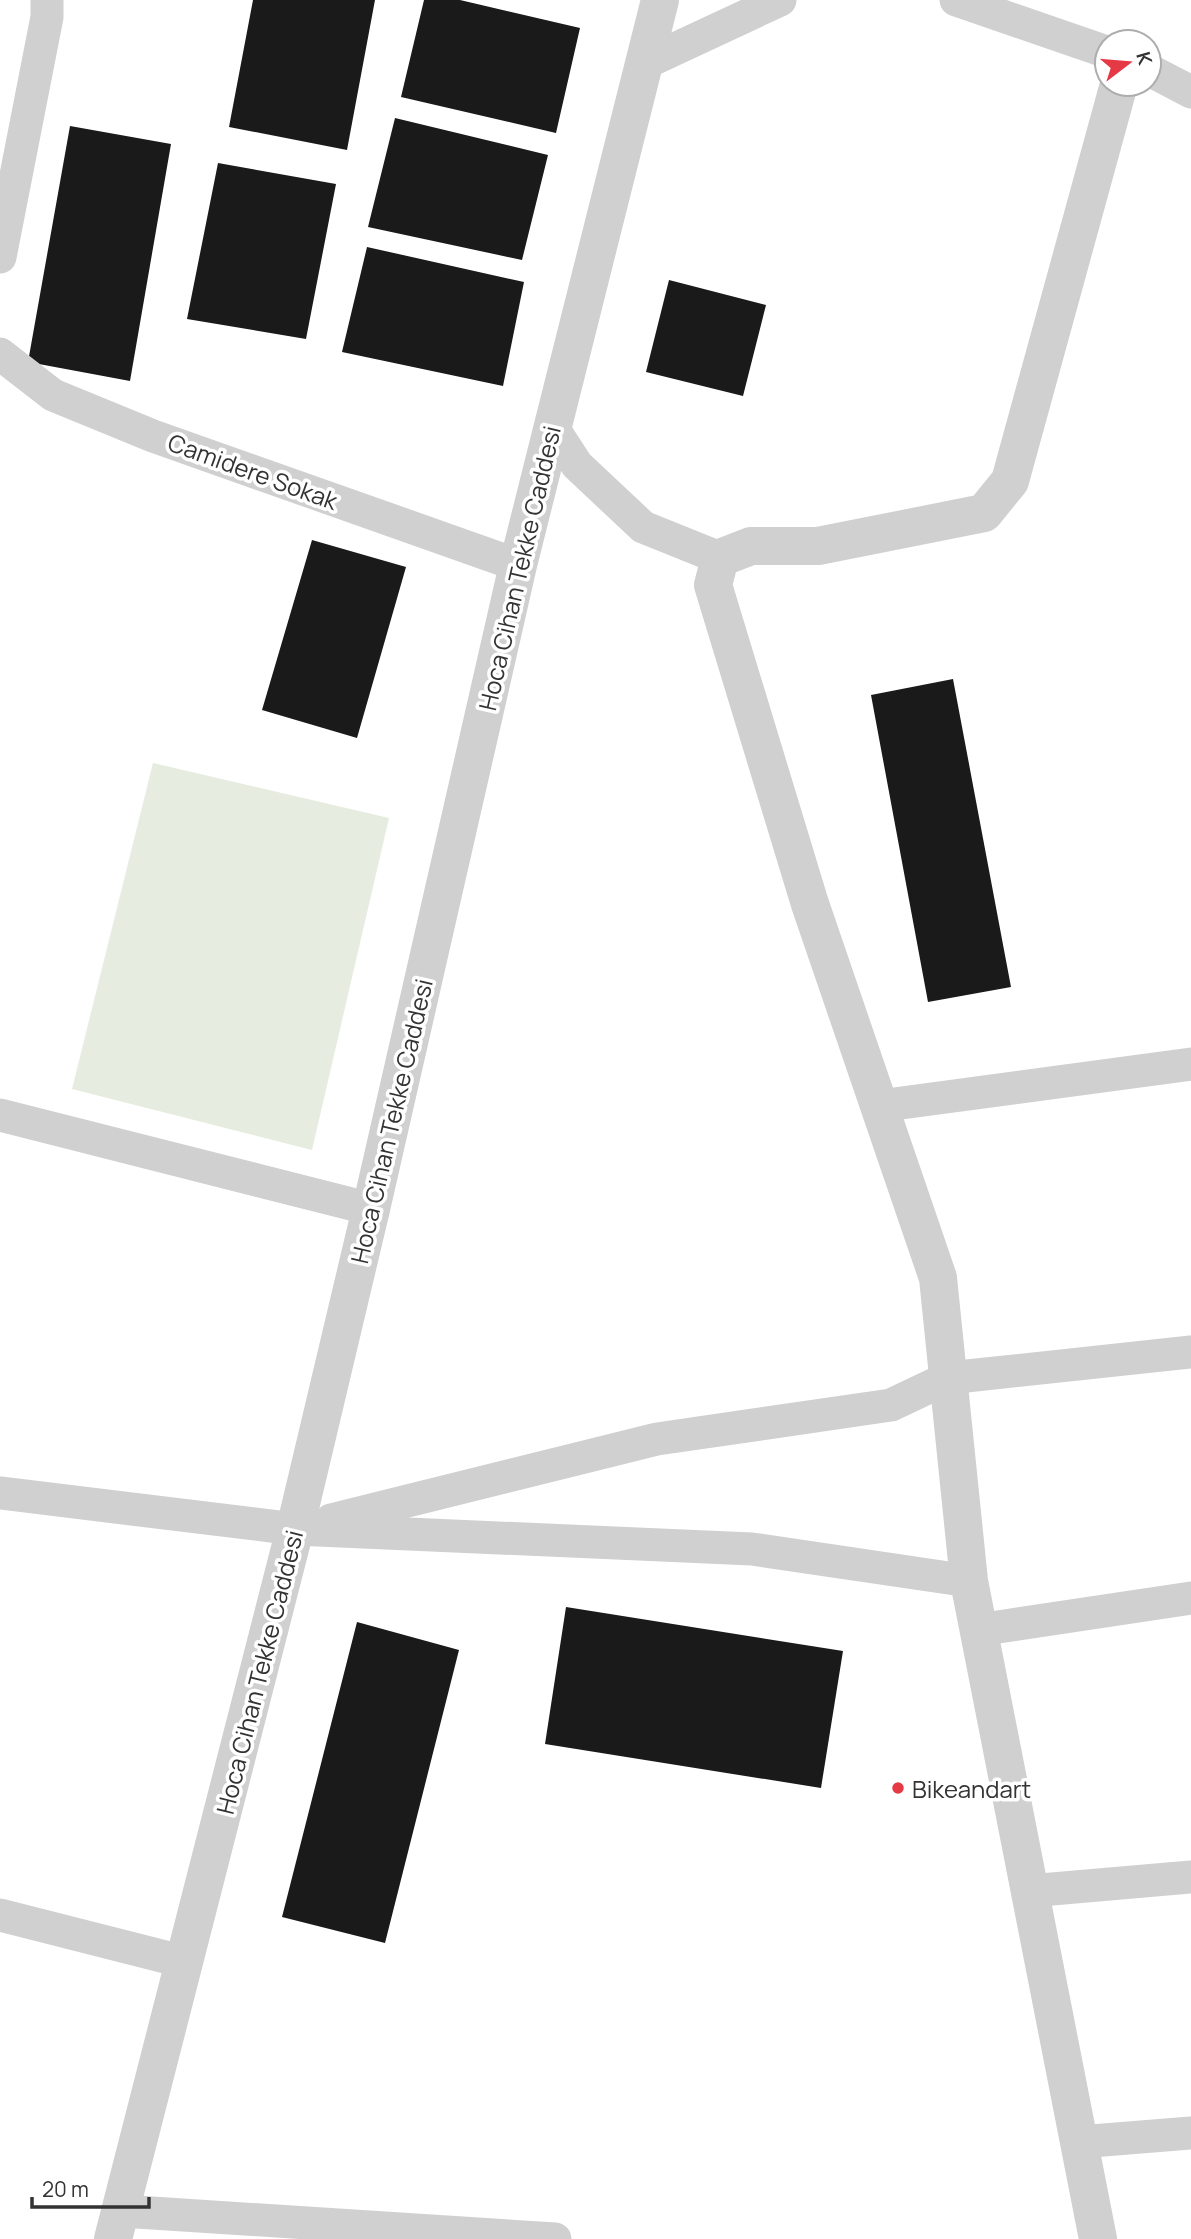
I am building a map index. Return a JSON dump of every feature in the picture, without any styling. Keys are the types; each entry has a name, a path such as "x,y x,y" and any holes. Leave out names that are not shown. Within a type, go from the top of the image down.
{"street":[{"path":"0,257 47,18 47,0"},
{"name":"Hoca Cihan Tekke Caddesi","path":"117,2225 295,1529 518,565 660,0"},
{"path":"645,63 780,0"},
{"path":"956,0 1093,47"},
{"path":"1163,78 1191,92"},
{"path":"553,428 577,465 643,527 720,558 751,547 818,546 984,513 1010,481 1115,98"},
{"name":"Camidere Sokak","path":"0,354 53,395 153,436 518,565"},
{"path":"720,558 713,585 810,904 938,1278 969,1581 1098,2239"},
{"path":"879,1106 1191,1064"},
{"path":"0,1115 371,1209"},
{"path":"295,1529 657,1439 891,1405 948,1378 1191,1352"},
{"path":"0,1493 295,1529 752,1549 969,1581"},
{"path":"978,1630 1191,1598"},
{"path":"1029,1891 1191,1877"},
{"path":"0,1915 185,1962"},
{"path":"1079,2142 1191,2133"},
{"path":"117,2225 555,2239"}],"shaded area":[{"path":"153,763 389,818 312,1150 72,1089"}],"building":[{"path":"253,0 375,0 347,150 229,127"},
{"path":"424,0 460,0 580,28 556,133 401,97"},
{"path":"395,118 548,155 522,260 368,227"},
{"path":"70,126 171,144 130,381 28,362"},
{"path":"218,163 336,184 306,339 187,319"},
{"path":"367,247 524,282 503,386 342,352"},
{"path":"669,280 766,305 743,396 646,372"},
{"path":"312,540 406,567 357,738 262,710"},
{"path":"953,679 1011,987 928,1002 871,695"},
{"path":"566,1607 843,1651 821,1788 545,1744"},
{"path":"357,1622 459,1650 385,1943 282,1917"}],"place":[{"name":"Bikeandart","path":"898,1788"}]}
